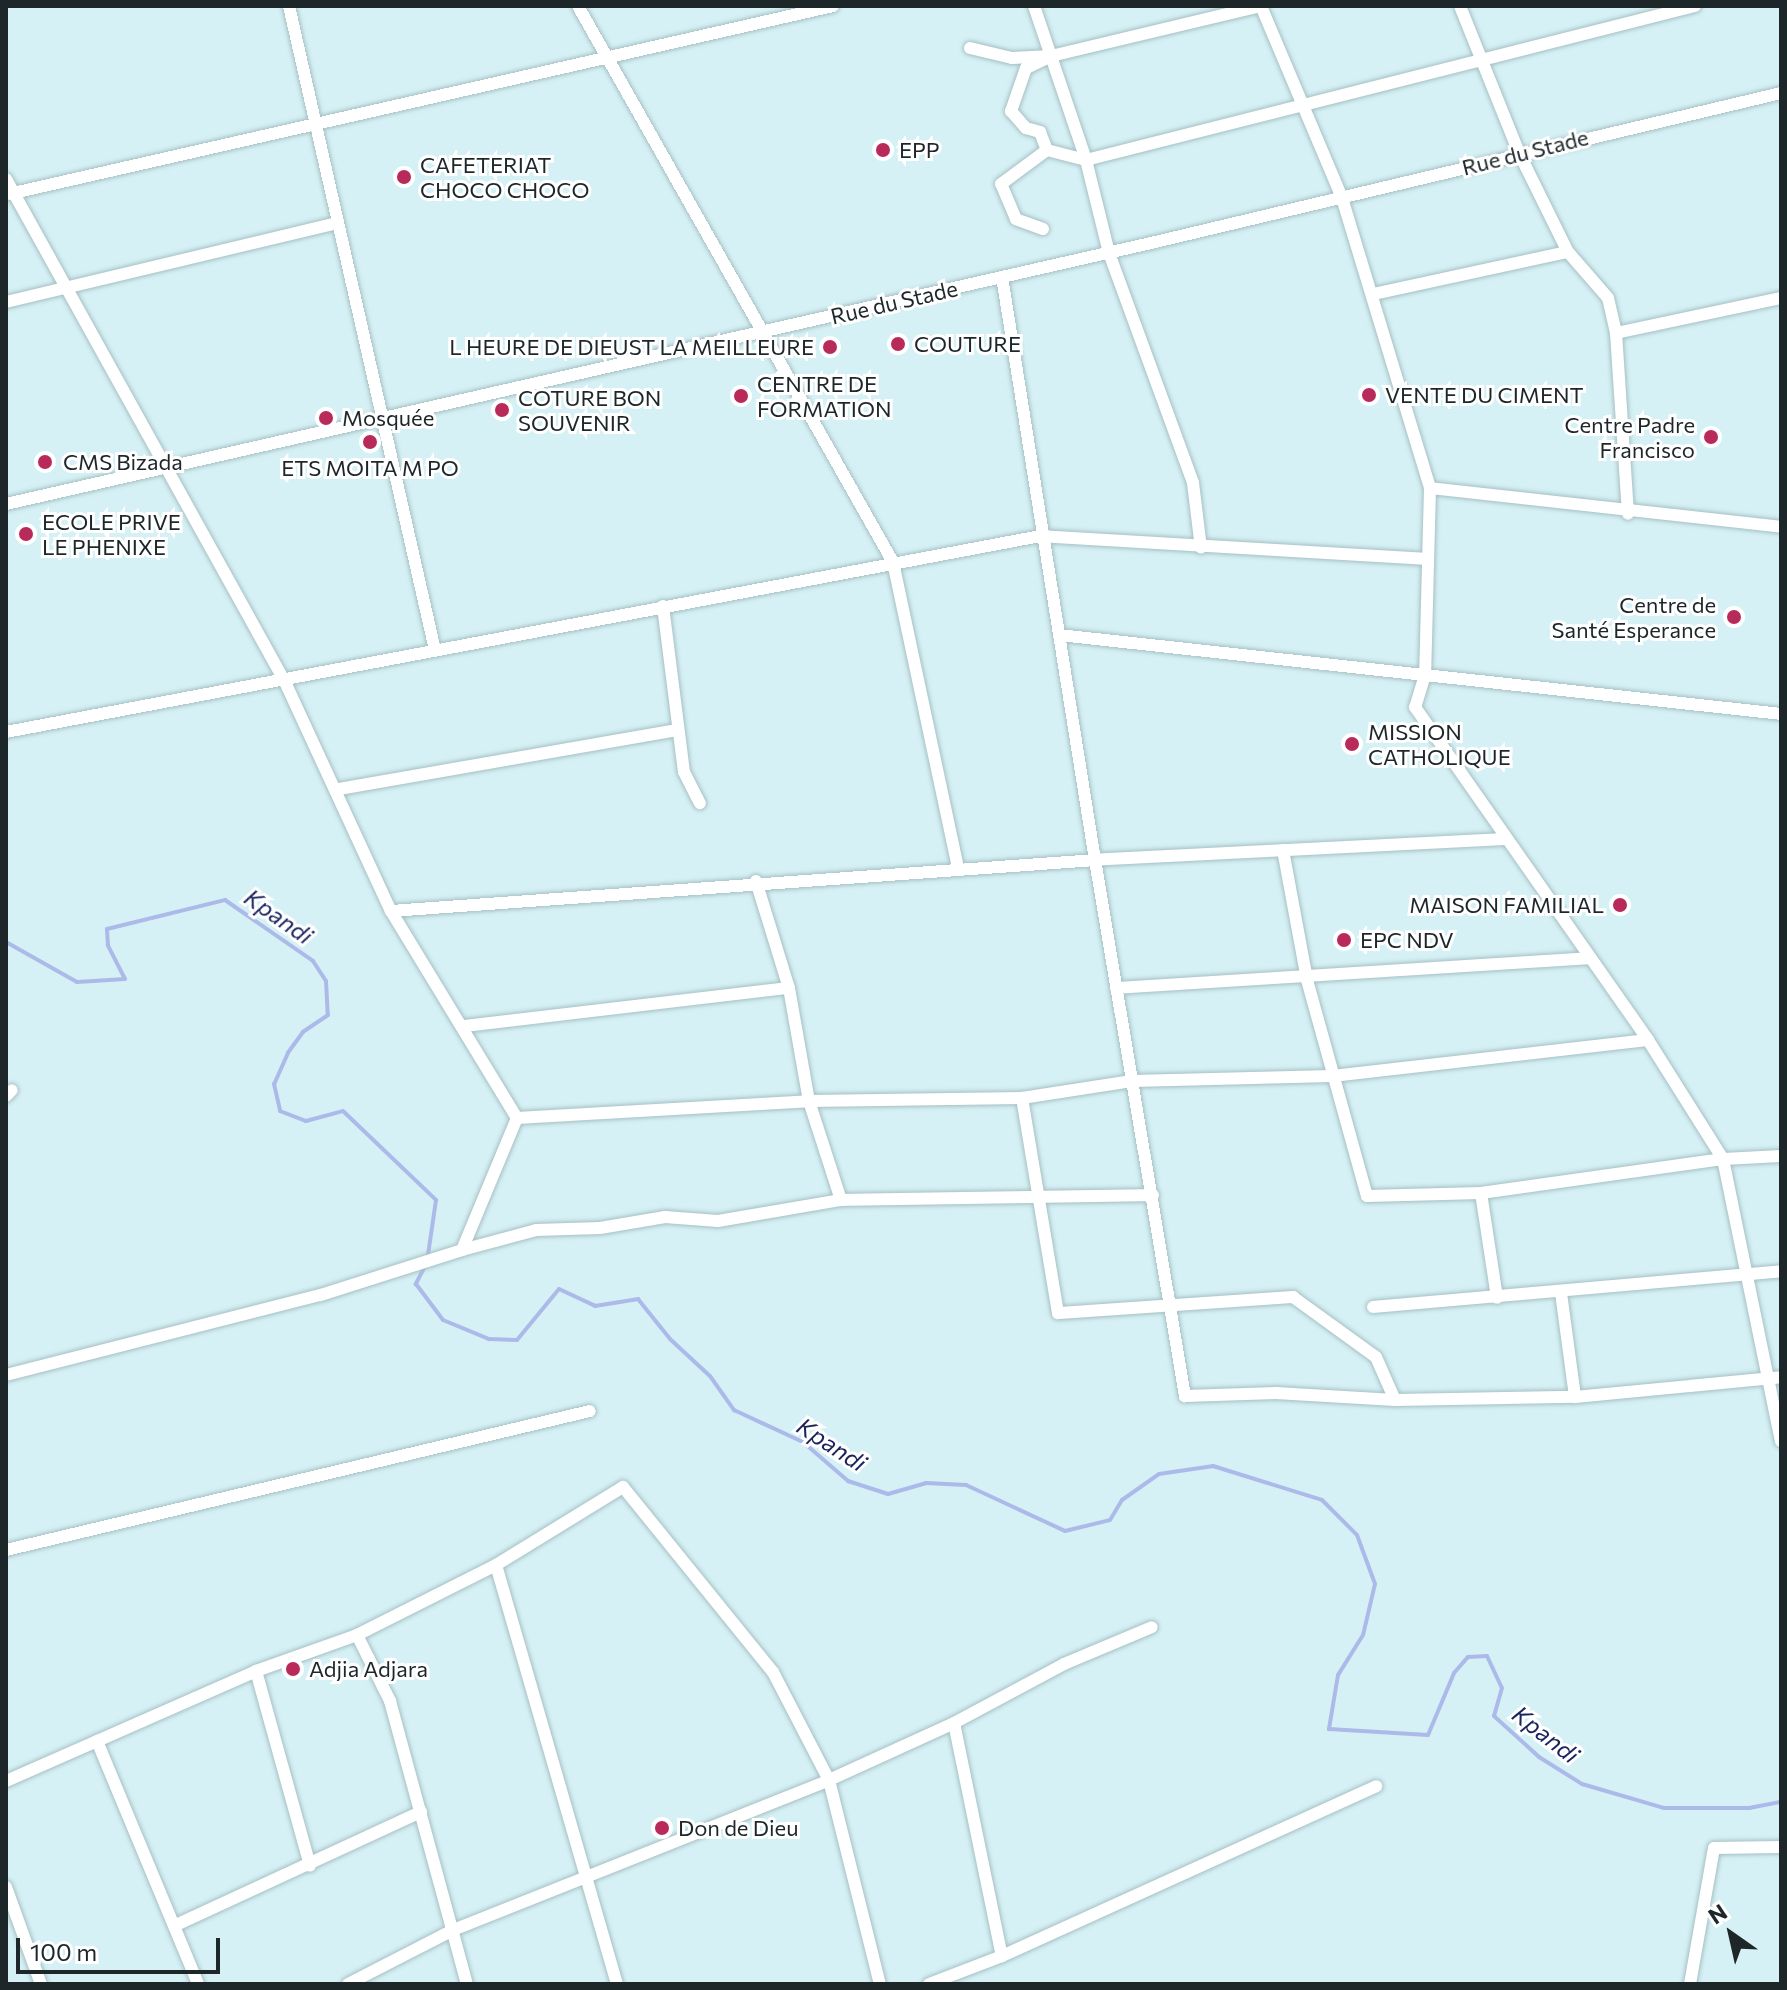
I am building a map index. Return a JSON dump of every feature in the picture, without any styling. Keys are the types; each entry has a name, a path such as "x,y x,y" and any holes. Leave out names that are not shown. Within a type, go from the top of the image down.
{"street":[{"path":"289,6 312,121 385,416 435,650"},
{"path":"578,6 603,57 893,562 958,869"},
{"path":"10,194 312,121 833,6"},
{"path":"1034,6 1086,160 1109,253 1193,483 1201,548"},
{"path":"970,48 1012,58 1051,56 1261,6 1342,198 1430,488 1425,675 1415,707 1504,839 1648,1040 1723,1159 1766,1380 1781,1441"},
{"path":"1460,6 1519,153 1568,252 1608,298 1616,333 1628,514"},
{"path":"1047,150 1086,160 1304,102 1695,6"},
{"path":"1047,150 1040,132 1026,128 1011,111 1011,101 1026,68 1051,56"},
{"name":"Rue du Stade","path":"6,504 1109,253 1781,93"},
{"path":"1043,229 1016,219 1001,184 1047,150"},
{"path":"6,179 10,194 67,286 169,465 285,682 339,789 391,911 464,1026 517,1118"},
{"path":"6,302 337,223"},
{"path":"1373,294 1568,252"},
{"path":"1002,277 1040,536 1185,1396 1276,1393 1395,1400 1575,1397 1781,1377"},
{"path":"1616,333 1781,298"},
{"path":"1430,488 1628,514 1781,527"},
{"path":"6,732 285,682 435,650 1040,536 1201,548 1426,559"},
{"path":"663,606 677,730 687,783 700,803"},
{"path":"1059,635 1781,714"},
{"path":"339,789 677,730"},
{"path":"391,911 756,881 1504,839"},
{"path":"1283,850 1307,980 1367,1196 1481,1193 1723,1159 1781,1156"},
{"path":"756,881 789,988 809,1101 841,1200"},
{"path":"1116,988 1307,980 1590,958"},
{"path":"464,1026 789,988"},
{"path":"517,1118 809,1101 1022,1098 1132,1081 1332,1076 1648,1040"},
{"path":"1022,1098 1058,1313 1293,1297 1376,1357 1395,1400"},
{"path":"462,1250 517,1118"},
{"path":"1481,1193 1497,1298"},
{"path":"6,1375 321,1295 536,1230 600,1228 665,1217 718,1221 841,1200 1038,1200 1153,1195"},
{"path":"1373,1307 1561,1293 1781,1271"},
{"path":"1561,1293 1575,1397"},
{"path":"6,1550 590,1411"},
{"path":"6,1781 256,1671 357,1635 496,1565 623,1487 773,1672 829,1780 880,1984"},
{"path":"496,1565 588,1873 617,1984"},
{"path":"348,1984 453,1930 588,1873 829,1780 954,1723 1064,1664 1152,1627"},
{"path":"357,1635 390,1701 467,1984"},
{"path":"256,1671 310,1866"},
{"path":"954,1723 1002,1956"},
{"path":"97,1741 198,1984"},
{"path":"929,1984 1002,1956 1376,1786"},
{"path":"176,1925 310,1866 421,1812"},
{"path":"1690,1984 1714,1848 1781,1847"},
{"path":"6,1887 39,1983"}],"waterway":[{"name":"Kpandi","path":"6,942 77,982 125,979 108,945 107,929 225,900 313,961 326,981 328,1015 303,1032 288,1053 274,1084 280,1111 306,1121 343,1111 436,1200 427,1262 416,1284 443,1320 489,1339 517,1340 559,1289 595,1306 638,1299 670,1339 710,1376 734,1410 803,1442 848,1481 888,1494 926,1483 966,1485 1065,1531 1110,1520 1122,1500 1159,1474 1213,1466 1322,1500 1357,1535 1375,1584 1363,1635 1338,1675 1329,1729 1428,1735 1454,1673 1468,1657 1487,1656 1502,1688 1494,1716 1539,1757 1582,1784 1664,1808 1749,1808 1781,1802"}],"place":[{"name":"EPP","path":"883,150"},
{"name":"CAFETERIAT CHOCO CHOCO","path":"404,177"},
{"name":"COUTURE","path":"898,344"},
{"name":"L HEURE DE DIEUST LA MEILLEURE","path":"830,347"},
{"name":"VENTE DU CIMENT","path":"1369,395"},
{"name":"CENTRE DE FORMATION","path":"741,396"},
{"name":"COTURE BON SOUVENIR","path":"502,410"},
{"name":"Mosquée","path":"326,418"},
{"name":"Centre Padre Francisco","path":"1711,437"},
{"name":"ETS MOITA M PO","path":"370,442"},
{"name":"CMS Bizada","path":"45,462"},
{"name":"ECOLE PRIVE LE PHENIXE","path":"26,534"},
{"name":"Centre de Santé Esperance","path":"1734,617"},
{"name":"MISSION CATHOLIQUE","path":"1352,744"},
{"name":"MAISON FAMILIAL","path":"1620,905"},
{"name":"EPC NDV","path":"1344,940"},
{"name":"Adjia Adjara","path":"293,1669"},
{"name":"Don de Dieu","path":"662,1828"}]}
